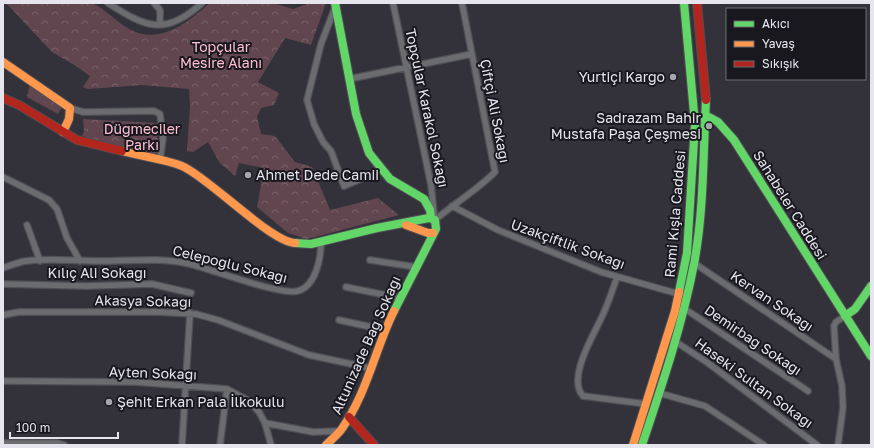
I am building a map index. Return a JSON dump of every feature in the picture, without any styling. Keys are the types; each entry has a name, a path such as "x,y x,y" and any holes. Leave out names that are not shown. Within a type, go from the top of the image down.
{"main road":[{"path":"685,3 692,3"},
{"name":"Rami Kışla Caddesi","path":"633,443 679,294 687,253 695,124 685,3"},
{"name":"Rami Kışla Caddesi","path":"642,445 676,342 685,309 694,263 701,197 705,115 705,73 698,3"},
{"path":"335,4 349,79 363,139 369,153 390,179 424,199 437,227 427,231 405,224"},
{"path":"3,62 70,108 69,119 63,132"},
{"path":"3,98 19,105 63,132 88,144 160,160 184,167 200,177 281,239 301,245 321,242 377,228 432,219"},
{"path":"695,124 705,115"},
{"name":"Sahabeler Caddesi","path":"705,115 718,122 734,140 871,356"},
{"path":"427,231 423,223 432,219"},
{"name":"Altunizade Bağ Sokağı","path":"326,445 340,431 360,396 384,330 423,252 427,231"},
{"path":"845,316 855,309 871,286"},
{"path":"349,417 374,445"}],"street":[{"path":"108,3 138,20 153,25 172,24 182,19 202,3"},
{"path":"154,3 160,10 160,25"},
{"name":"Topçular Karakol Sokağı","path":"393,3 405,67 434,201 432,219"},
{"name":"Çiftçi Ali Sokağı","path":"432,219 480,187 495,172 462,3"},
{"path":"335,4 321,44 311,82 307,100 309,108 323,142 331,151 344,186 382,170"},
{"path":"349,79 472,54"},
{"path":"70,108 83,112 154,111 160,114 163,138 160,160"},
{"path":"3,177 49,200 57,209 67,238 80,261"},
{"name":"Uzakçiftlik Sokağı","path":"452,206 498,230 616,277 679,294"},
{"path":"27,225 40,260"},
{"name":"Celepoğlu Sokağı","path":"3,268 25,261 40,260 169,260 200,267 280,290 296,292 308,285 312,279 321,250 321,242"},
{"path":"370,260 416,267"},
{"name":"Kervan Sokağı","path":"694,263 836,359"},
{"path":"616,277 604,313 593,337 586,347 578,378 578,390 583,396 646,404"},
{"name":"Kılıç Ali Sokağı","path":"3,284 87,286 152,284 191,293"},
{"path":"346,287 400,298"},
{"name":"Demirbağ Sokağı","path":"685,309 808,391"},
{"name":"Akasya Sokağı","path":"3,315 19,312 190,313 218,320 309,355 370,368"},
{"path":"182,445 190,313"},
{"path":"838,445 843,408 842,386 836,359 834,326 836,322 845,316"},
{"path":"339,320 384,330"},
{"name":"Haseki Sultan Sokağı","path":"676,342 708,363 817,445"},
{"name":"Ayten Sokağı","path":"3,380 136,382 226,389 249,401 265,423 271,445"},
{"path":"220,445 226,389"},
{"path":"659,393 705,406 764,445"},
{"path":"265,423 313,432 340,431"},
{"path":"3,443 57,443 64,445"}],"green space":[{"name":"Topçular Mesire Alanı","path":"6,3 92,3 103,9 122,25 133,31 155,35 175,29 210,3 273,3 293,9 310,3 326,3 311,45 285,38 258,82 279,93 274,105 261,108 257,117 261,134 275,136 295,162 312,167 330,210 378,198 399,215 307,239 288,233 257,207 264,168 239,163 235,176 220,163 208,142 193,152 187,151 190,106 189,89 142,85 88,89 83,87 90,76 52,52"},
{"path":"30,84 62,107 58,114 27,97"},
{"name":"Düğmeciler Parkı","path":"83,119 156,123 158,148 156,156 82,136 84,131"}],"traffic: fast":[{"path":"335,3 356,114 369,153 390,179 424,199 430,210 431,218"},
{"path":"679,292 687,253 695,124 684,3"},
{"path":"642,445 678,333 694,264 700,224 706,100"},
{"path":"705,115 718,122 734,140 871,356"},
{"path":"295,243 311,244 377,228 429,218 435,220 436,229 394,311"},
{"path":"845,316 855,309 871,286"}],"traffic: slow":[{"path":"3,62 70,108 69,119 63,132"},
{"path":"122,151 171,162 184,167 196,174 271,233 284,240 295,243"},
{"path":"406,225 428,233 433,233"},
{"path":"633,445 675,311 679,292"},
{"path":"326,445 341,430 358,402 394,311"}],"traffic: jam":[{"path":"697,3 706,100"},
{"path":"3,98 19,105 77,140 122,151"},
{"path":"349,417 374,445"}],"place":[{"name":"Yurtiçi Kargo","path":"673,77"},
{"name":"Sadrazam Bahir Mustafa Paşa Çeşmesi","path":"709,126"},
{"name":"Ahmet Dede Camii","path":"248,175"},
{"name":"Şehit Erkan Pala İlkokulu","path":"109,402"}]}
